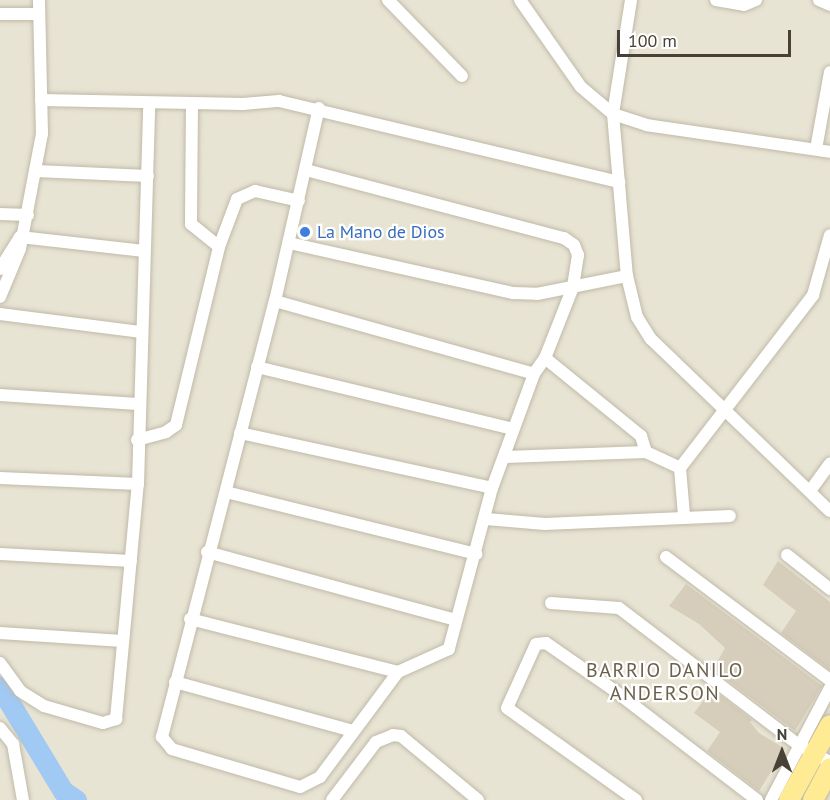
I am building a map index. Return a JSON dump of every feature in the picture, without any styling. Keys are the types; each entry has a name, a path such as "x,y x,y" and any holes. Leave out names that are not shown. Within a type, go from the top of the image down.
{"main road":[{"path":"789,800 830,725"},
{"path":"813,800 830,768"}],"street":[{"path":"0,269 20,237 28,215 42,134 39,0"},
{"path":"388,0 462,76"},
{"path":"520,0 581,87 613,114 646,125 830,152"},
{"path":"631,0 613,114 627,276 637,317 651,339 727,408 830,512"},
{"path":"716,0 744,5 756,0"},
{"path":"819,0 830,5"},
{"path":"0,14 39,14"},
{"path":"816,149 830,72"},
{"path":"41,100 149,104 279,101 319,108 619,182"},
{"path":"0,663 20,692 44,706 109,723 119,712 123,641 138,484 140,332 148,176 149,104"},
{"path":"192,104 191,224 219,247"},
{"path":"306,170 564,238 574,245 578,255 573,287 546,358 534,374 492,488 486,519 449,649 398,672 320,777 309,785 291,784 166,746 162,737 207,552 226,492 275,301 319,108"},
{"path":"36,171 148,176"},
{"path":"138,440 176,425 219,247 242,194 255,191 299,201"},
{"path":"0,214 28,215"},
{"path":"684,515 680,468 813,295 830,235"},
{"path":"20,237 144,251"},
{"path":"1,292 20,249 20,237"},
{"path":"289,243 513,293 537,294 627,276"},
{"path":"275,301 534,374"},
{"path":"0,314 140,332"},
{"path":"546,358 641,436 646,452"},
{"path":"257,367 513,429"},
{"path":"0,395 138,404"},
{"path":"240,434 492,488"},
{"path":"505,457 646,452 680,468"},
{"path":"810,491 830,463"},
{"path":"0,478 138,484"},
{"path":"226,492 476,554"},
{"path":"486,519 545,524 684,515 730,516"},
{"path":"207,552 456,620"},
{"path":"0,554 131,561"},
{"path":"787,555 830,589"},
{"path":"666,557 830,680"},
{"path":"551,603 619,608 814,753"},
{"path":"190,618 398,672"},
{"path":"0,633 123,641"},
{"path":"636,800 507,708 536,644 546,643 615,691 758,800"},
{"path":"175,682 353,731"},
{"path":"771,800 814,753 830,688"},
{"path":"0,730 13,744 23,800"},
{"path":"332,800 376,742 393,735 400,736 478,800"}],"shaded area":[{"path":"0,0 830,0 830,800 0,800"}],"building":[{"path":"778,561 830,602 830,670 781,633 796,611 763,585"},
{"path":"686,584 822,686 795,731 713,669 725,648 699,624 669,606"},
{"path":"712,689 752,720 750,722 759,733 785,749 759,791 707,751 720,732 694,713"}],"waterway":[{"path":"0,687 63,791 76,800"}],"place":[{"name":"La Mano de Dios","path":"305,232"}],"district":[{"name":"BARRIO DANILO ANDERSON","path":"665,682"}]}
